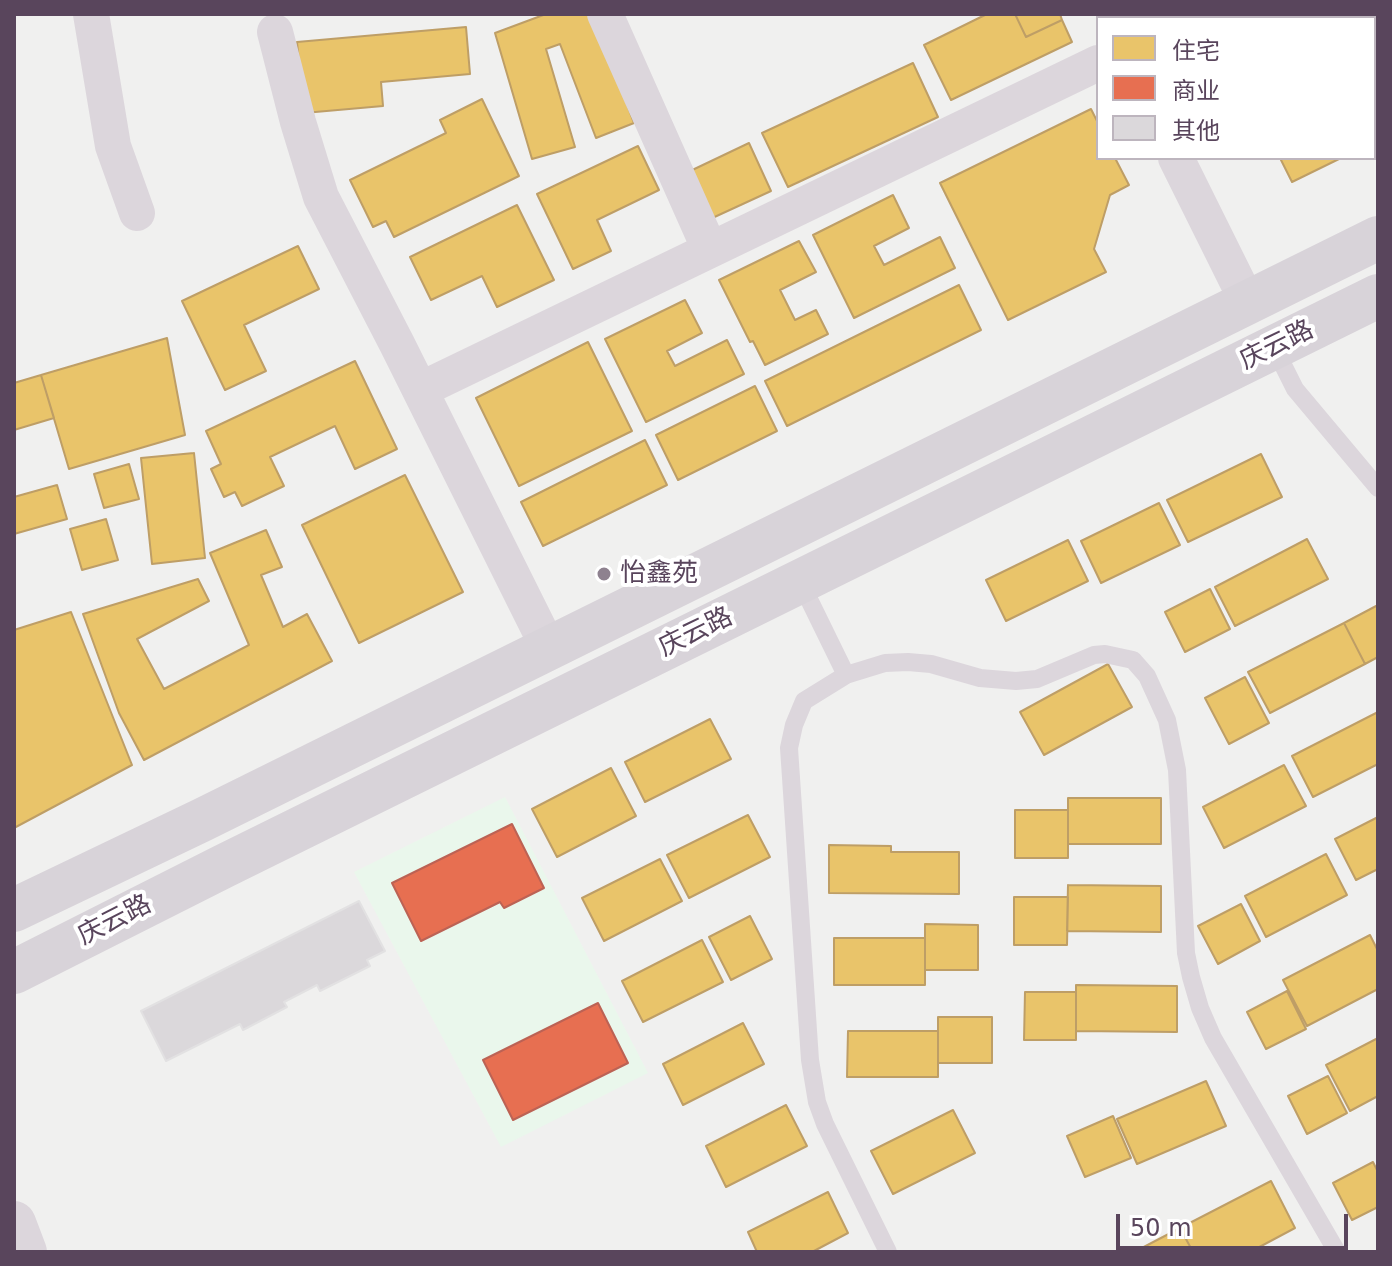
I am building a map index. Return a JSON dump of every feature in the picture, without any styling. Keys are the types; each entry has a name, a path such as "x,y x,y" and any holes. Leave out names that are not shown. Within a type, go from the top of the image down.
{"main road":[{"name":"庆云路","path":"14,910 216,814 1378,238"},
{"name":"庆云路","path":"14,972 1378,296"}],"street":[{"path":"91,14 113,146 137,213"},
{"path":"605,14 710,250"},
{"path":"275,32 321,197 549,649"},
{"path":"420,390 1096,64"},
{"path":"1177,160 1248,303"},
{"path":"14,1223 25,1252"}],"lane":[{"path":"1274,347 1295,389 1378,488"},
{"path":"800,581 846,675"},
{"path":"888,1252 817,1102 810,1060 789,748 794,725 804,701 846,675 885,663 931,664 980,678 1016,681 1037,679 1094,655 1105,654 1133,660 1147,676 1167,720 1175,758 1186,953 1200,1008 1213,1038 1337,1252"}],"shaded area":[{"path":"505,797 648,1073 501,1147 354,872"}],"building: 住宅":[{"path":"546,14 593,14 634,123 596,138 560,44 546,49 575,147 532,159 495,33"},
{"path":"987,14 1015,14 1026,37 1062,20 1072,42 951,100 924,45"},
{"path":"1015,14 1060,14 1062,20 1026,37"},
{"path":"1337,14 1338,16 1273,16"},
{"path":"466,27 470,74 381,82 383,106 304,113 297,42"},
{"path":"913,63 938,117 788,187 762,133"},
{"path":"1376,93 1378,97 1376,141"},
{"path":"482,99 519,176 394,237 386,221 373,227 350,180 446,133 440,120"},
{"path":"1091,109 1096,119 1096,160 1116,160 1129,185 1110,195 1094,249 1106,272 1008,320 940,183"},
{"path":"749,143 771,191 708,220 686,173"},
{"path":"638,146 659,190 597,220 611,251 573,269 537,194"},
{"path":"1281,160 1337,160 1292,182"},
{"path":"893,195 909,228 874,246 884,265 940,237 955,268 854,318 813,235"},
{"path":"517,205 554,280 497,307 482,276 431,300 410,257"},
{"path":"799,241 816,272 780,290 795,320 816,310 828,334 765,365 719,280"},
{"path":"298,246 319,289 244,325 266,371 225,390 182,301"},
{"path":"959,285 981,330 787,426 765,381"},
{"path":"685,300 702,333 667,351 675,366 727,340 744,374 646,422 605,339"},
{"path":"167,338 185,435 69,469 41,375"},
{"path":"588,342 632,431 519,486 476,398"},
{"path":"355,361 397,449 355,469 335,426 270,457 284,486 242,506 235,492 224,497 211,469 221,464 206,431"},
{"path":"41,375 54,418 14,430 14,383"},
{"path":"755,386 777,431 678,480 656,435"},
{"path":"645,440 667,485 543,546 521,502"},
{"path":"194,453 205,558 152,564 141,458"},
{"path":"1261,454 1282,497 1188,542 1167,500"},
{"path":"129,464 139,499 104,508 94,474"},
{"path":"405,475 463,592 359,643 302,525"},
{"path":"57,485 67,519 14,534 14,497"},
{"path":"1159,503 1180,545 1101,583 1081,541"},
{"path":"106,519 118,560 82,570 70,529"},
{"path":"266,530 282,567 261,575 283,627 307,614 332,661 144,760 119,713 83,614 198,579 209,601 137,639 164,689 249,645 210,553"},
{"path":"1307,539 1328,579 1235,626 1215,587"},
{"path":"1068,540 1088,581 1006,621 986,580"},
{"path":"1210,589 1230,629 1185,652 1165,612"},
{"path":"1378,605 1378,657 1365,664 1344,623"},
{"path":"71,612 132,765 14,828 14,630"},
{"path":"1344,623 1365,664 1270,713 1248,672"},
{"path":"1108,664 1132,707 1044,755 1020,712"},
{"path":"1245,677 1269,723 1229,744 1205,698"},
{"path":"1378,712 1378,764 1313,797 1292,756"},
{"path":"710,719 731,759 645,802 625,762"},
{"path":"1284,765 1306,806 1224,848 1203,807"},
{"path":"611,768 636,816 557,857 532,809"},
{"path":"1068,798 1161,798 1161,844 1068,844"},
{"path":"1015,810 1068,810 1068,858 1015,858"},
{"path":"748,815 770,857 689,898 667,855"},
{"path":"1378,817 1378,869 1356,880 1335,839"},
{"path":"829,845 891,846 891,852 959,852 959,894 829,893"},
{"path":"1326,854 1347,895 1266,937 1245,896"},
{"path":"660,859 682,901 604,941 582,898"},
{"path":"1068,885 1161,886 1161,932 1067,931"},
{"path":"1014,897 1068,897 1067,945 1014,945"},
{"path":"1241,904 1260,941 1218,964 1198,926"},
{"path":"750,916 772,959 731,980 709,937"},
{"path":"925,924 978,925 978,970 925,970"},
{"path":"1370,935 1378,951 1378,989 1307,1026 1283,980"},
{"path":"834,938 925,938 925,985 834,985"},
{"path":"702,940 723,982 643,1022 622,981"},
{"path":"1076,985 1177,986 1177,1032 1076,1031"},
{"path":"1287,991 1306,1029 1266,1049 1247,1012"},
{"path":"1025,992 1076,992 1076,1040 1024,1040"},
{"path":"938,1017 992,1017 992,1063 938,1063"},
{"path":"743,1023 764,1064 683,1105 663,1064"},
{"path":"848,1031 938,1031 938,1077 847,1077"},
{"path":"1378,1038 1378,1096 1350,1111 1326,1065"},
{"path":"1328,1076 1347,1113 1307,1134 1288,1096"},
{"path":"1206,1081 1226,1126 1137,1164 1117,1119"},
{"path":"786,1105 807,1146 726,1187 706,1146"},
{"path":"953,1110 975,1153 893,1194 871,1151"},
{"path":"1113,1116 1131,1158 1085,1177 1067,1136"},
{"path":"1373,1162 1378,1172 1378,1207 1352,1220 1333,1183"},
{"path":"1271,1181 1295,1228 1250,1252 1193,1252 1180,1228"},
{"path":"828,1192 848,1233 812,1252 757,1252 748,1232"},
{"path":"1180,1228 1193,1252 1139,1252 1138,1250"}],"building: 商业":[{"path":"512,824 544,888 504,908 500,902 421,941 392,883"},
{"path":"598,1003 628,1063 513,1120 483,1060"}],"building: 其他":[{"path":"359,901 385,951 367,960 370,966 320,991 317,985 284,1002 287,1007 243,1030 240,1024 166,1061 141,1011"}],"place":[{"name":"怡鑫苑","path":"604,574"}]}
